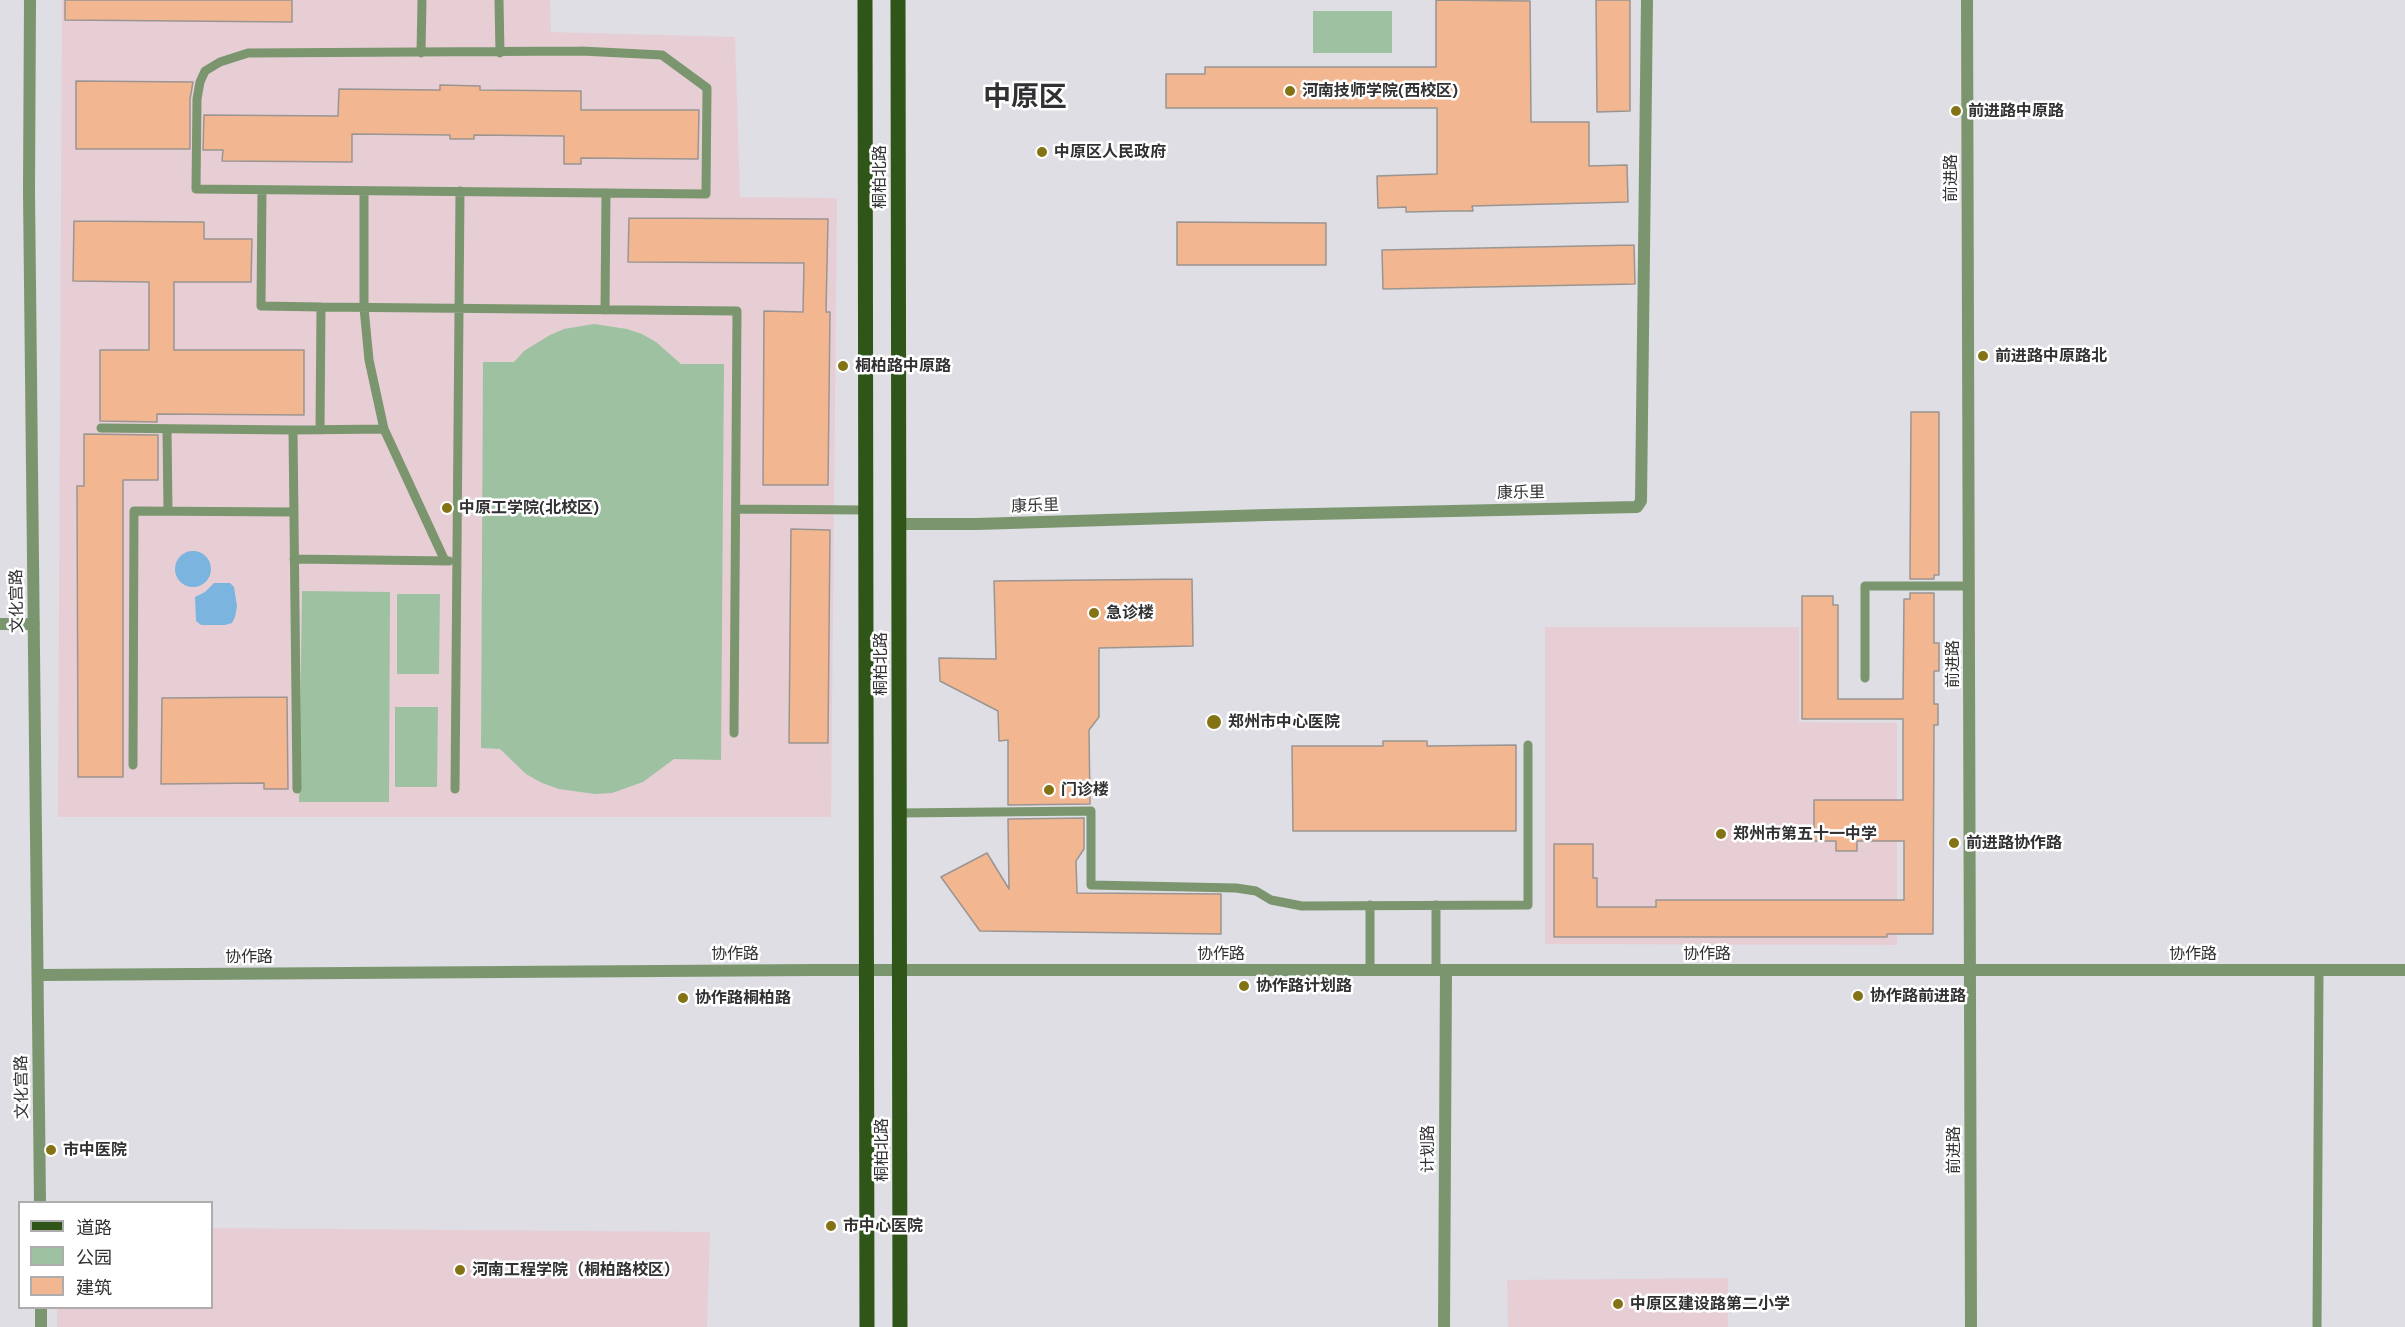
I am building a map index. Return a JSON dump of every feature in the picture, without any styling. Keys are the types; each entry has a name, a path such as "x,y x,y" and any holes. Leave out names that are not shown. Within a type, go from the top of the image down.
{"main road":[{"name":"桐柏北路","path":"865,0 867,1327"},
{"name":"桐柏北路","path":"898,0 900,1327"}],"street":[{"name":"文化宫路","path":"30,0 40,1201"},
{"name":"康乐里","path":"898,524 977,524 1637,507 1641,501 1647,0"},
{"name":"前进路","path":"1967,0 1971,1327"},
{"path":"0,624 34,624"},
{"name":"协作路","path":"38,975 866,970 2405,970"},
{"name":"计划路","path":"1441,970 1444,1327"},
{"path":"41,1309 41,1327"}],"lane":[{"path":"421,53 422,0"},
{"path":"499,0 500,53"},
{"path":"580,51 662,55 707,88 706,194 196,189 197,99 205,71 220,62 248,53 500,53 580,51"},
{"path":"262,190 261,306 737,311 734,733"},
{"path":"364,191 364,308 369,360 384,429 445,561"},
{"path":"455,789 460,191"},
{"path":"606,193 606,310"},
{"path":"320,430 321,308"},
{"path":"101,428 384,429"},
{"path":"167,429 168,511"},
{"path":"293,430 297,789"},
{"path":"736,509 865,510"},
{"path":"133,765 134,511 294,512"},
{"path":"294,560 457,561"},
{"path":"1866,678 1866,586 1969,586"},
{"path":"899,813 1091,811 1091,885 1236,888 1256,891 1271,900 1302,906 1528,905 1528,745"},
{"path":"1370,905 1370,970"},
{"path":"1436,905 1441,970"},
{"path":"2317,1327 2319,970"}],"shaded area":[{"name":"中原工学院(北校区)","path":"62,0 550,0 551,32 735,37 740,197 837,198 831,817 58,817"},
{"name":"郑州市第五十一中学","path":"1545,627 1799,627 1799,722 1897,723 1897,945 1545,944"},
{"name":"河南工程学院（桐柏路校区）","path":"213,1228 710,1232 707,1327 57,1327 57,1309 213,1309"},
{"name":"中原区建设路第二小学","path":"1728,1278 1728,1327 1508,1327 1507,1280"}],"green space":[{"path":"1313,11 1392,11 1392,53 1313,53"},
{"path":"594,324 627,329 642,334 656,342 681,364 724,364 721,760 674,759 643,782 612,793 595,794 559,789 542,783 526,774 500,749 481,748 483,362 514,362 524,351 550,335 564,329"},
{"path":"302,591 390,592 389,802 299,802"},
{"path":"397,594 440,594 439,674 397,674"},
{"path":"395,707 438,707 437,787 395,787"}],"water":[{"path":"193,551 206,556 211,569 206,582 193,587 180,582 175,569 180,556"},
{"path":"214,583 230,583 234,587 237,606 235,617 232,623 225,625 201,625 196,621 195,597 205,592"}],"building":[{"path":"65,0 292,0 292,22 65,20"},
{"path":"1436,0 1530,1 1531,122 1589,122 1589,166 1627,165 1628,202 1472,206 1473,211 1406,212 1406,207 1378,208 1377,176 1437,174 1437,108 1166,108 1166,74 1205,74 1205,67 1436,67"},
{"path":"1596,0 1630,0 1630,111 1597,112"},
{"path":"76,81 193,82 190,99 190,149 76,149"},
{"path":"440,85 480,86 480,90 581,91 581,110 699,110 698,159 581,158 581,164 564,164 564,136 474,135 474,139 450,139 450,135 352,134 352,162 222,161 223,150 203,150 204,115 338,116 339,89 440,90"},
{"path":"629,218 828,219 826,312 830,312 828,485 763,485 764,311 803,312 804,263 628,262"},
{"path":"74,221 204,222 204,239 252,239 251,282 174,282 174,350 304,350 304,415 157,414 157,422 100,421 100,350 149,350 149,282 73,281"},
{"path":"1177,222 1326,223 1326,265 1177,265"},
{"path":"1634,245 1635,284 1383,289 1382,250"},
{"path":"1911,412 1939,412 1939,575 1934,575 1934,579 1910,579"},
{"path":"84,434 158,435 158,480 123,480 123,777 78,777 77,486 84,486"},
{"path":"791,529 830,530 828,743 789,743"},
{"path":"1192,579 1193,646 1099,648 1099,717 1089,730 1090,804 1008,805 1008,740 999,741 998,711 940,681 939,658 996,659 994,581"},
{"path":"1910,593 1934,593 1934,643 1939,643 1939,671 1934,671 1934,704 1938,704 1938,725 1934,725 1933,934 1887,934 1887,937 1554,937 1554,844 1593,844 1593,878 1597,878 1597,907 1656,907 1656,900 1904,900 1904,841 1857,841 1857,851 1836,851 1836,841 1814,841 1814,800 1903,800 1903,719 1802,719 1802,596 1833,596 1833,605 1838,605 1838,699 1903,699 1904,599 1910,599"},
{"path":"287,697 288,789 264,789 264,783 161,784 162,698"},
{"path":"1383,741 1427,741 1427,746 1516,745 1516,831 1293,831 1292,746 1383,746"},
{"path":"1084,818 1084,849 1076,861 1077,893 1221,894 1221,934 980,931 941,877 987,853 1009,889 1008,819"}],"place":[{"name":"河南技师学院(西校区)","path":"1290,91"},
{"name":"前进路中原路","path":"1956,111"},
{"name":"中原区人民政府","path":"1042,152"},
{"name":"前进路中原路北","path":"1983,356"},
{"name":"桐柏路中原路","path":"843,366"},
{"name":"中原工学院(北校区)","path":"447,508"},
{"name":"急诊楼","path":"1094,613"},
{"name":"郑州市中心医院","path":"1214,722"},
{"name":"门诊楼","path":"1049,790"},
{"name":"郑州市第五十一中学","path":"1721,834"},
{"name":"前进路协作路","path":"1954,843"},
{"name":"协作路计划路","path":"1244,986"},
{"name":"协作路前进路","path":"1858,996"},
{"name":"协作路桐柏路","path":"683,998"},
{"name":"市中医院","path":"51,1150"},
{"name":"市中心医院","path":"831,1226"},
{"name":"河南工程学院（桐柏路校区）","path":"460,1270"},
{"name":"中原区建设路第二小学","path":"1618,1304"}],"district":[{"name":"中原区","path":"1025,98"}]}
